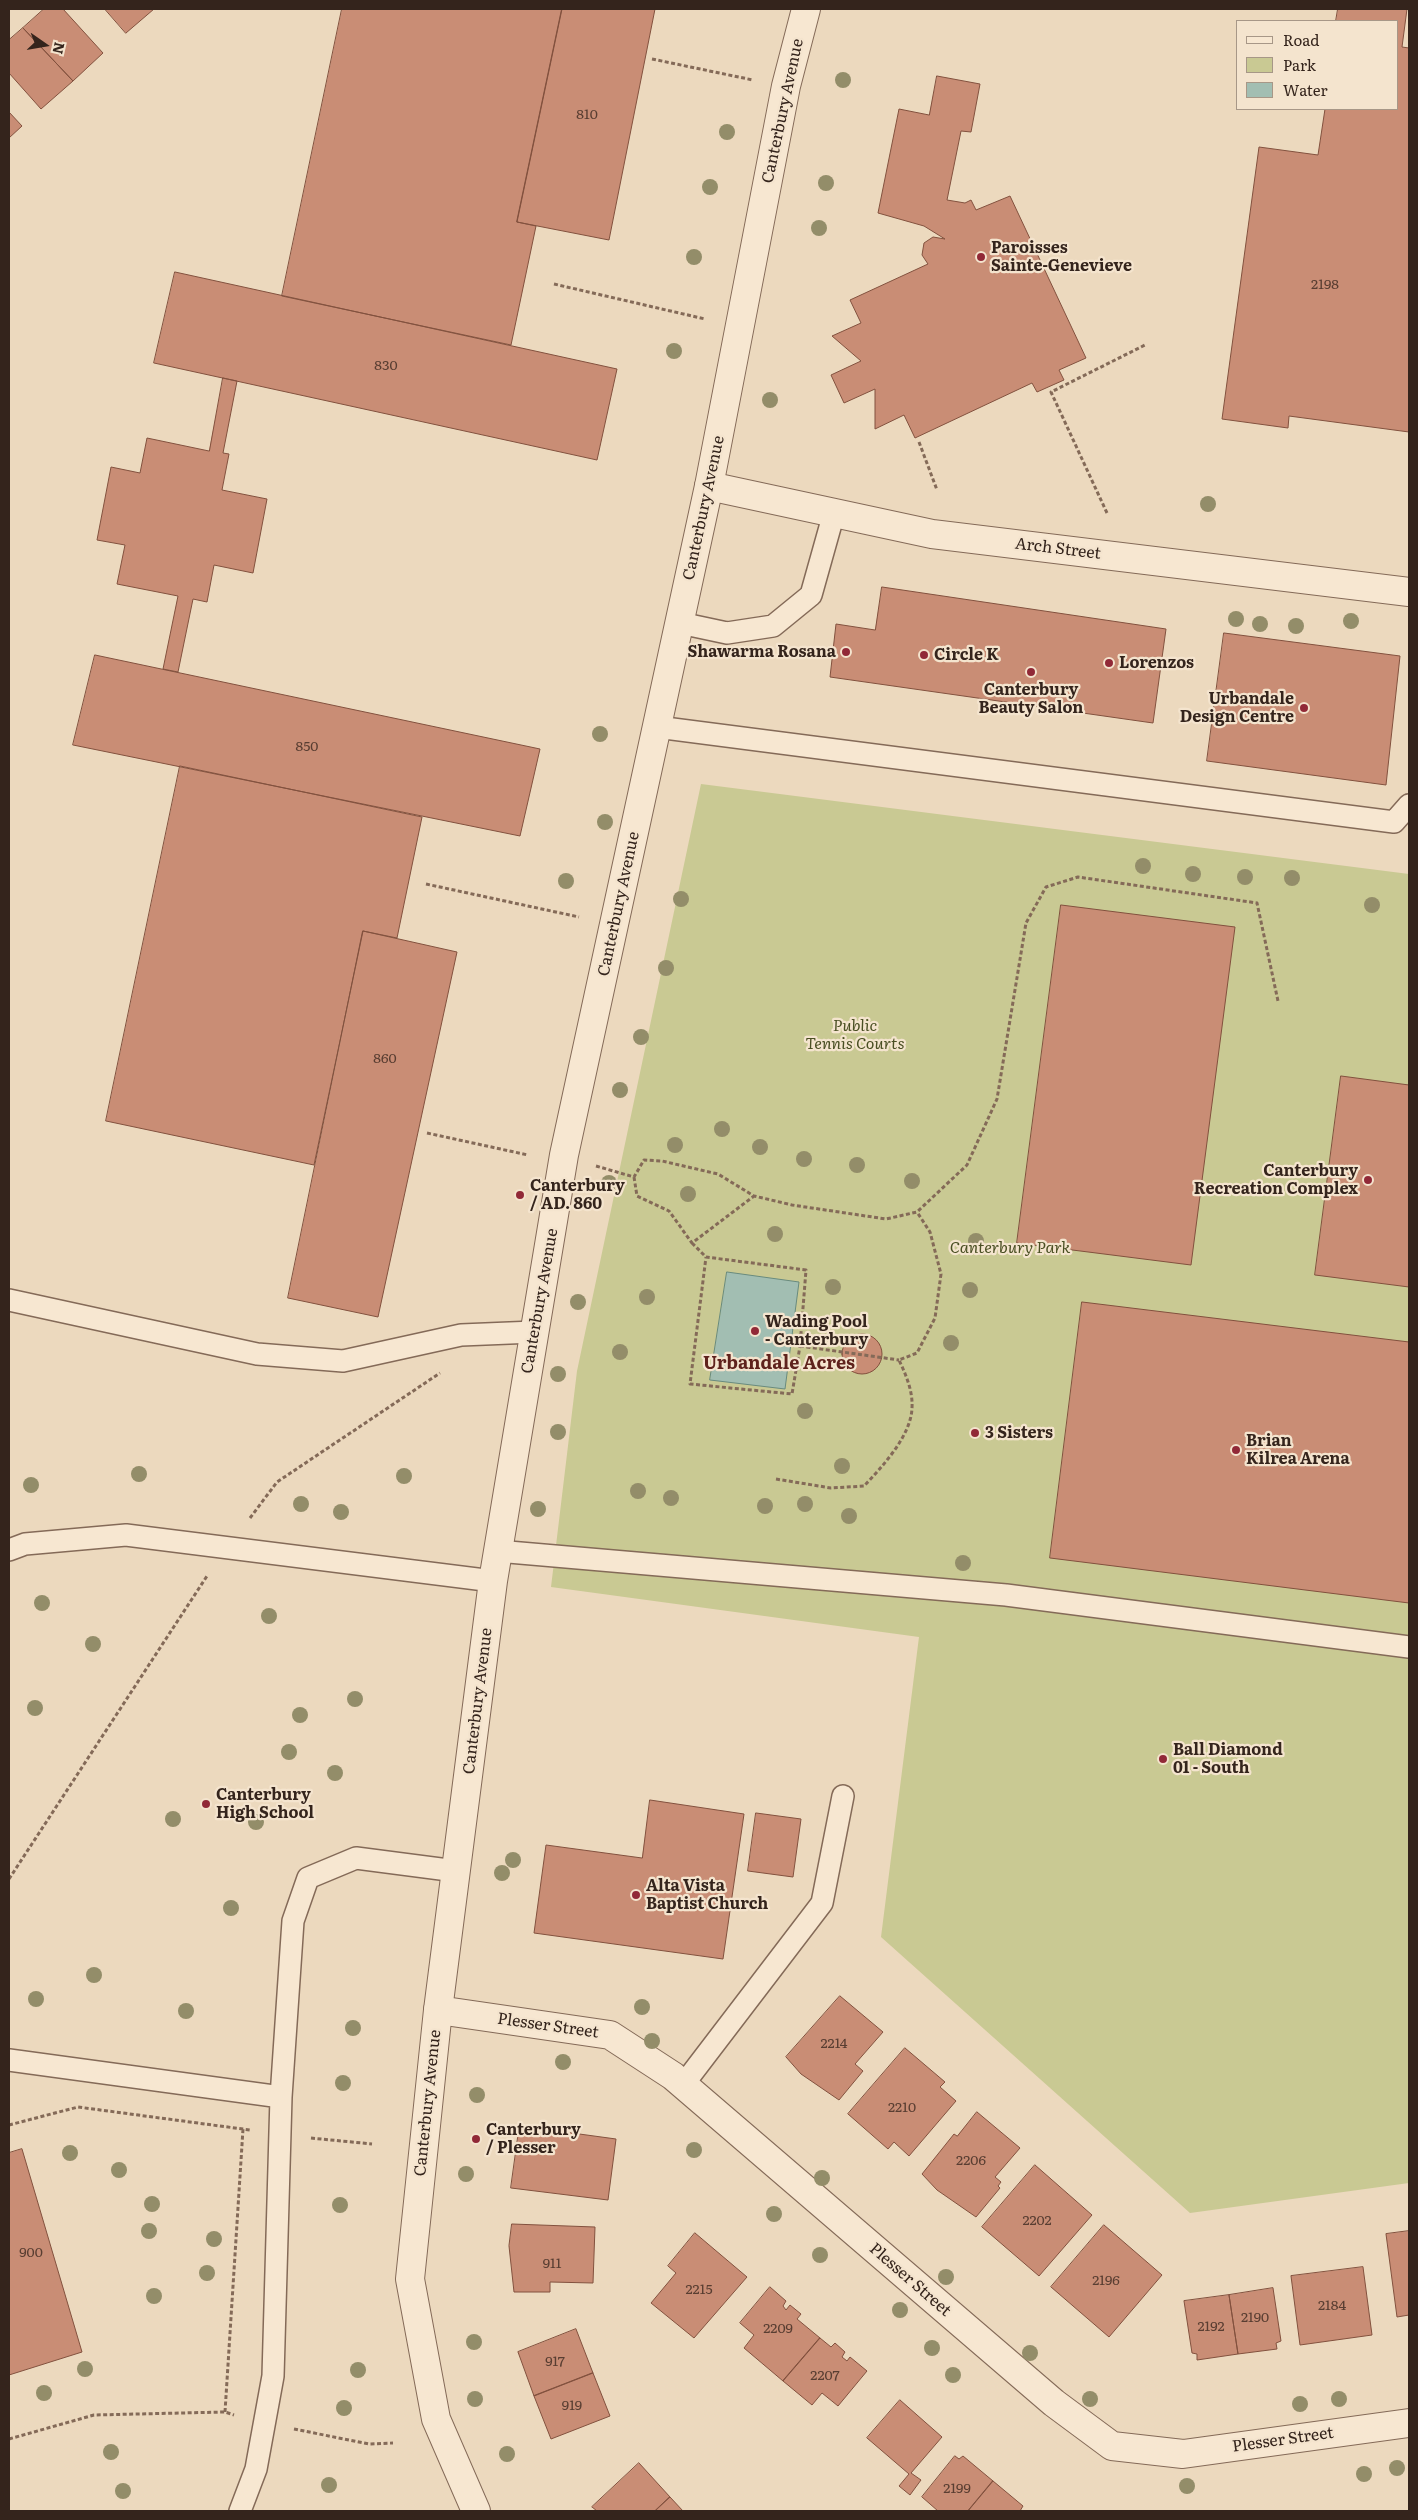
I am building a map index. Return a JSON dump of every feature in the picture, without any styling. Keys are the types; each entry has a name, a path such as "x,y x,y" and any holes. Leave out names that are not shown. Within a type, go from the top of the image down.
{"street":[{"name":"Canterbury Avenue","path":"476,2511 436,2419 410,2279 438,2010 493,1581 564,1159 710,486 786,86 806,9"},
{"name":"Arch Street","path":"710,486 932,534 1409,592"},
{"name":"Plesser Street","path":"438,2010 610,2035 683,2085 1054,2402 1112,2446 1182,2454 1409,2423"}],"lane":[{"path":"680,623 727,634 773,626 811,595 834,513"},
{"path":"657,727 1394,822 1409,805"},
{"path":"9,1300 257,1354 343,1361 461,1335 534,1332"},
{"path":"9,1550 25,1544 126,1535 493,1581"},
{"path":"497,1551 1006,1595 1409,1646"},
{"path":"683,2085 822,1903 842,1796"},
{"path":"240,2511 256,2469 266,2423 273,2376 281,2098 293,1921 308,1878 356,1858 456,1871"},
{"path":"9,2060 281,2098"}],"path":[{"path":"652,59 786,86"},
{"path":"554,284 740,326"},
{"path":"1107,513 1051,392 1144,345"},
{"path":"919,442 937,490"},
{"path":"706,1257 690,1384 792,1394 800,1346 806,1270 706,1257 692,1243 669,1211 637,1196 634,1177 644,1160 662,1162 718,1174 754,1196 792,1205 886,1219 917,1212 967,1165 997,1098 1026,923 1046,887 1078,877 1257,903 1278,1001"},
{"path":"426,884 614,924"},
{"path":"427,1133 564,1159 634,1177"},
{"path":"692,1243 754,1196"},
{"path":"800,1346 899,1360 916,1353 935,1318 942,1274 930,1232 917,1212"},
{"path":"776,1479 831,1488 864,1486 884,1465 901,1442 912,1409 909,1383 899,1360"},
{"path":"9,1879 226,1548 277,1482 442,1372"},
{"path":"9,2125 78,2107 280,2135 372,2144"},
{"path":"225,2412 243,2129"},
{"path":"9,2439 94,2415 225,2412 266,2423 369,2444 393,2442"}],"green space":[{"name":"Canterbury Park","path":"701,784 1409,874 1409,2183 1190,2213 881,1937 919,1637 551,1587 577,1371"}],"water":[{"name":"Wading Pool - Canterbury","path":"727,1272 799,1282 785,1389 710,1380"}],"building":[{"path":"44,9 63,9 103,53 73,81 23,28"},
{"path":"105,9 154,9 126,33"},
{"path":"342,9 562,9 517,222 536,226 511,345 282,296"},
{"path":"562,9 655,9 609,240 517,222"},
{"path":"1338,9 1407,9 1402,47 1409,48 1409,432 1289,416 1288,428 1222,419 1259,147 1318,155 1325,110 1398,110 1398,20 1336,20"},
{"path":"23,28 73,81 41,109 9,73 9,40"},
{"name":"Paroisses Sainte-Genevieve","path":"937,76 980,84 971,132 961,131 947,200 965,203 971,200 976,210 1010,196 1086,358 1059,370 1064,380 1037,392 1032,383 915,438 904,415 875,429 875,389 844,403 831,375 861,361 832,336 861,323 850,300 928,264 922,255 924,243 933,237 945,239 924,226 878,213 899,109 929,115"},
{"path":"9,112 22,126 9,138"},
{"path":"175,272 617,369 597,460 154,363"},
{"path":"223,378 237,381 223,453 229,454 222,490 267,499 253,573 214,565 207,602 193,599 178,672 163,669 178,596 117,584 125,545 97,540 111,467 140,473 147,438 209,451"},
{"path":"882,587 1166,629 1153,723 830,677 836,624 875,630"},
{"name":"Urbandale Design Centre","path":"1224,633 1400,656 1386,785 1207,761"},
{"path":"95,655 540,749 520,836 73,745"},
{"path":"180,766 422,817 397,938 363,931 314,1165 106,1121"},
{"path":"1061,905 1235,927 1191,1265 1017,1243"},
{"path":"363,931 457,952 378,1317 288,1298"},
{"name":"Canterbury Recreation Complex","path":"1341,1076 1409,1085 1409,1287 1315,1275"},
{"name":"Brian Kilrea Arena","path":"1082,1302 1409,1342 1409,1603 1050,1558"},
{"path":"862,1334 876,1340 882,1354 876,1368 862,1374 848,1368 842,1354 848,1340"},
{"name":"Alta Vista Baptist Church","path":"650,1800 744,1814 723,1959 534,1933 546,1845 642,1858"},
{"path":"756,1813 801,1819 793,1877 748,1871"},
{"path":"840,1996 883,2032 855,2064 863,2071 839,2100 801,2074 786,2057"},
{"path":"905,2048 945,2082 940,2087 956,2101 909,2156 894,2142 888,2149 848,2114"},
{"path":"977,2112 1020,2148 995,2177 1001,2182 998,2186 1000,2188 976,2217 937,2190 922,2174 954,2134 957,2136"},
{"path":"519,2130 549,2134 550,2130 616,2139 608,2200 511,2188"},
{"path":"22,2149 82,2352 9,2375 9,2153"},
{"path":"1035,2165 1092,2215 1039,2276 982,2227"},
{"path":"512,2224 595,2227 593,2283 550,2282 550,2292 514,2292 509,2246"},
{"path":"1104,2225 1162,2275 1109,2337 1051,2287"},
{"path":"1409,2231 1409,2315 1397,2317 1386,2234"},
{"path":"695,2233 747,2277 694,2338 651,2303 676,2273 668,2266"},
{"path":"1363,2267 1372,2335 1300,2345 1291,2276"},
{"path":"770,2287 786,2301 783,2306 786,2310 790,2305 801,2314 797,2319 820,2338 783,2381 744,2348 754,2335 740,2323"},
{"path":"1273,2288 1281,2341 1276,2343 1277,2349 1238,2354 1229,2295"},
{"path":"1229,2295 1238,2354 1197,2360 1197,2354 1192,2353 1184,2301"},
{"path":"576,2329 593,2373 534,2396 518,2352"},
{"path":"820,2338 831,2347 835,2343 845,2352 842,2357 847,2361 850,2357 867,2371 838,2406 822,2393 812,2405 783,2381"},
{"path":"593,2373 610,2416 551,2439 534,2396"},
{"path":"900,2400 942,2437 911,2473 921,2480 910,2495 899,2486 909,2474 867,2438"},
{"path":"955,2456 959,2459 963,2456 993,2481 968,2511 938,2511 922,2497"},
{"path":"639,2463 670,2497 655,2511 597,2511 592,2507"},
{"path":"993,2481 1023,2506 1020,2511 968,2511"},
{"path":"670,2497 683,2511 655,2511"}],"place":[{"name":"Paroisses Sainte-Genevieve","path":"981,257"},
{"name":"Shawarma Rosana","path":"846,652"},
{"name":"Circle K","path":"924,655"},
{"name":"Lorenzos","path":"1109,663"},
{"name":"Canterbury Beauty Salon","path":"1031,672"},
{"name":"Urbandale Design Centre","path":"1304,708"},
{"name":"Canterbury Recreation Complex","path":"1368,1180"},
{"name":"Canterbury / AD. 860","path":"520,1195"},
{"name":"Wading Pool - Canterbury","path":"755,1331"},
{"name":"3 Sisters","path":"975,1433"},
{"name":"Brian Kilrea Arena","path":"1236,1450"},
{"name":"Ball Diamond 01 - South","path":"1163,1759"},
{"name":"Canterbury High School","path":"206,1804"},
{"name":"Alta Vista Baptist Church","path":"636,1895"},
{"name":"Canterbury / Plesser","path":"476,2139"}],"district":[{"name":"Urbandale Acres","path":"779,1364"}],"park label":[{"name":"Public Tennis Courts","path":"855,1035"}]}
